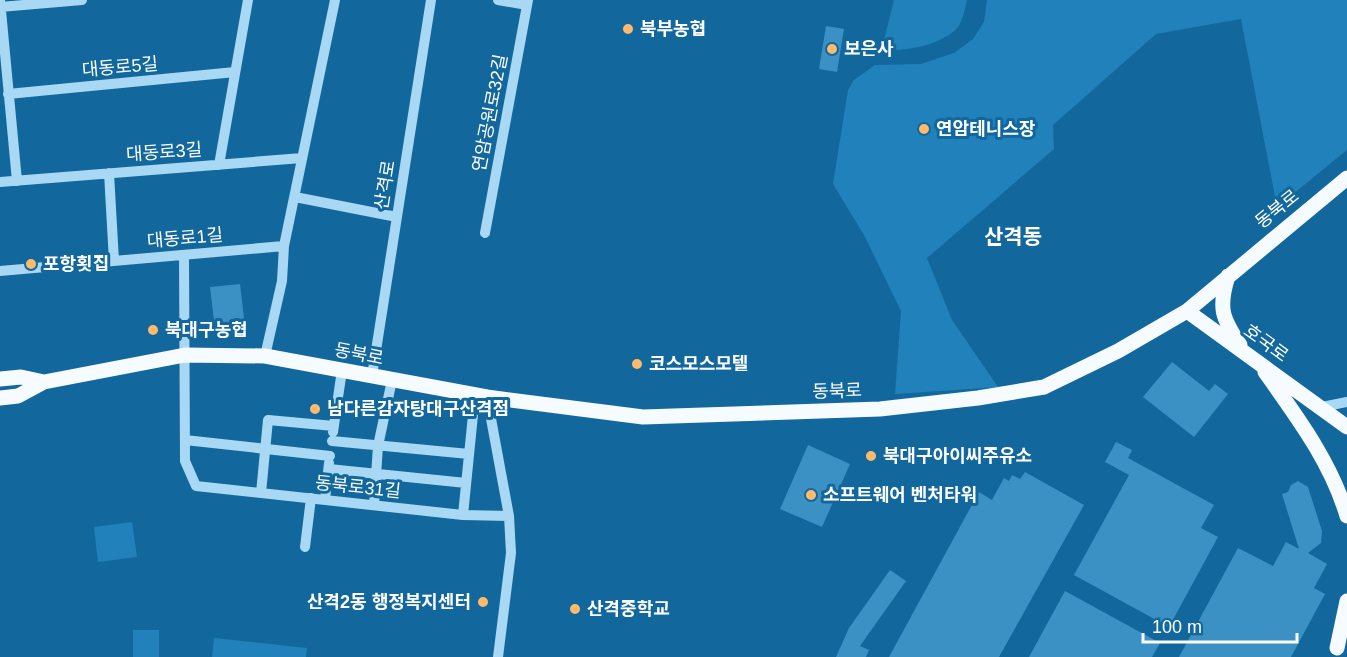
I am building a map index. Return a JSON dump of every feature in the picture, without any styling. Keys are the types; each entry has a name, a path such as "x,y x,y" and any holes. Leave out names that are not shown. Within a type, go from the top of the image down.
{"main road":[{"name":"동북로","path":"0,398 18,396 44,382 185,355 265,356 481,396 643,417 880,409 978,398 1044,387 1118,351 1187,310 1347,178"},
{"path":"1228,276 1222,294 1225,321 1306,429 1339,490 1347,516"},
{"name":"호국로","path":"1187,310 1347,427"},
{"name":"동북로","path":"0,379 21,377 44,382"},
{"path":"1334,652 1347,601"},
{"path":"1334,652 1347,632"}],"street":[{"path":"0,0 17,181"},
{"path":"0,7 82,0"},
{"name":"대동로3길","path":"0,182 219,165 248,0"},
{"path":"265,356 282,280 284,246 335,0"},
{"name":"산격로","path":"372,375 431,0"},
{"path":"498,0 527,3"},
{"name":"연암공원로32길","path":"485,233 527,3"},
{"name":"대동로5길","path":"8,94 235,72"},
{"path":"219,165 302,158"},
{"path":"109,173 114,261"},
{"path":"295,197 397,217"},
{"name":"대동로1길","path":"0,271 284,246"},
{"path":"184,255 185,355"},
{"name":"동북로31길","path":"185,355 185,461 196,486 463,515 509,516"},
{"path":"325,500 342,370"},
{"path":"374,505 378,475 378,446 392,380"},
{"path":"463,515 469,454 481,396"},
{"path":"481,396 509,516 511,553 498,657"},
{"path":"1322,407 1347,402"},
{"path":"261,493 268,420 334,426"},
{"path":"185,440 330,456"},
{"path":"332,441 469,454"},
{"path":"329,469 466,483"},
{"path":"305,547 311,498"}],"shaded area":[{"path":"894,0 967,0 960,24 952,33 933,43 890,50 882,48"},
{"path":"987,0 1347,0 1347,150 1277,207 1241,19 1156,34 1053,125 1054,149 927,258 952,320 998,387 895,394 901,311 864,235 833,184 848,90 854,80 875,65 921,64 954,53 973,39 984,22"},
{"path":"132,522 137,557 98,562 94,527"},
{"path":"133,630 159,630 159,657 133,657"},
{"path":"214,638 307,648 306,657 212,657"}],"building":[{"name":"보은사","path":"826,26 844,29 837,72 819,69"},
{"path":"240,284 245,326 215,329 210,287"},
{"path":"1172,362 1209,391 1215,384 1228,394 1194,437 1143,397"},
{"path":"1116,442 1132,450 1128,458 1214,505 1201,528 1218,537 1169,627 1074,575 1129,475 1105,462"},
{"name":"소프트웨어 벤처타워","path":"808,445 850,464 822,527 780,509"},
{"path":"1025,472 1084,505 999,657 889,657 979,492 992,500 1004,478 1009,481 1012,475 1020,479"},
{"path":"1298,481 1308,487 1322,531 1321,543 1308,553 1327,564 1314,588 1325,594 1291,657 1179,657 1238,548 1273,566 1286,542 1299,549 1282,494 1288,492 1291,485"},
{"path":"890,570 906,581 860,646 869,650 866,657 836,657 849,628"},
{"path":"1065,591 1160,643 1152,657 1029,657"}],"place":[{"name":"북부농협","path":"628,29"},
{"name":"보은사","path":"832,49"},
{"name":"연암테니스장","path":"924,129"},
{"name":"포항횟집","path":"31,264"},
{"name":"북대구농협","path":"153,330"},
{"name":"코스모스모텔","path":"637,364"},
{"name":"남다른감자탕대구산격점","path":"315,409"},
{"name":"북대구아이씨주유소","path":"871,456"},
{"name":"소프트웨어 벤처타워","path":"811,495"},
{"name":"산격2동 행정복지센터","path":"483,602"},
{"name":"산격중학교","path":"575,609"}],"district":[{"name":"산격동","path":"1013,236"}]}
